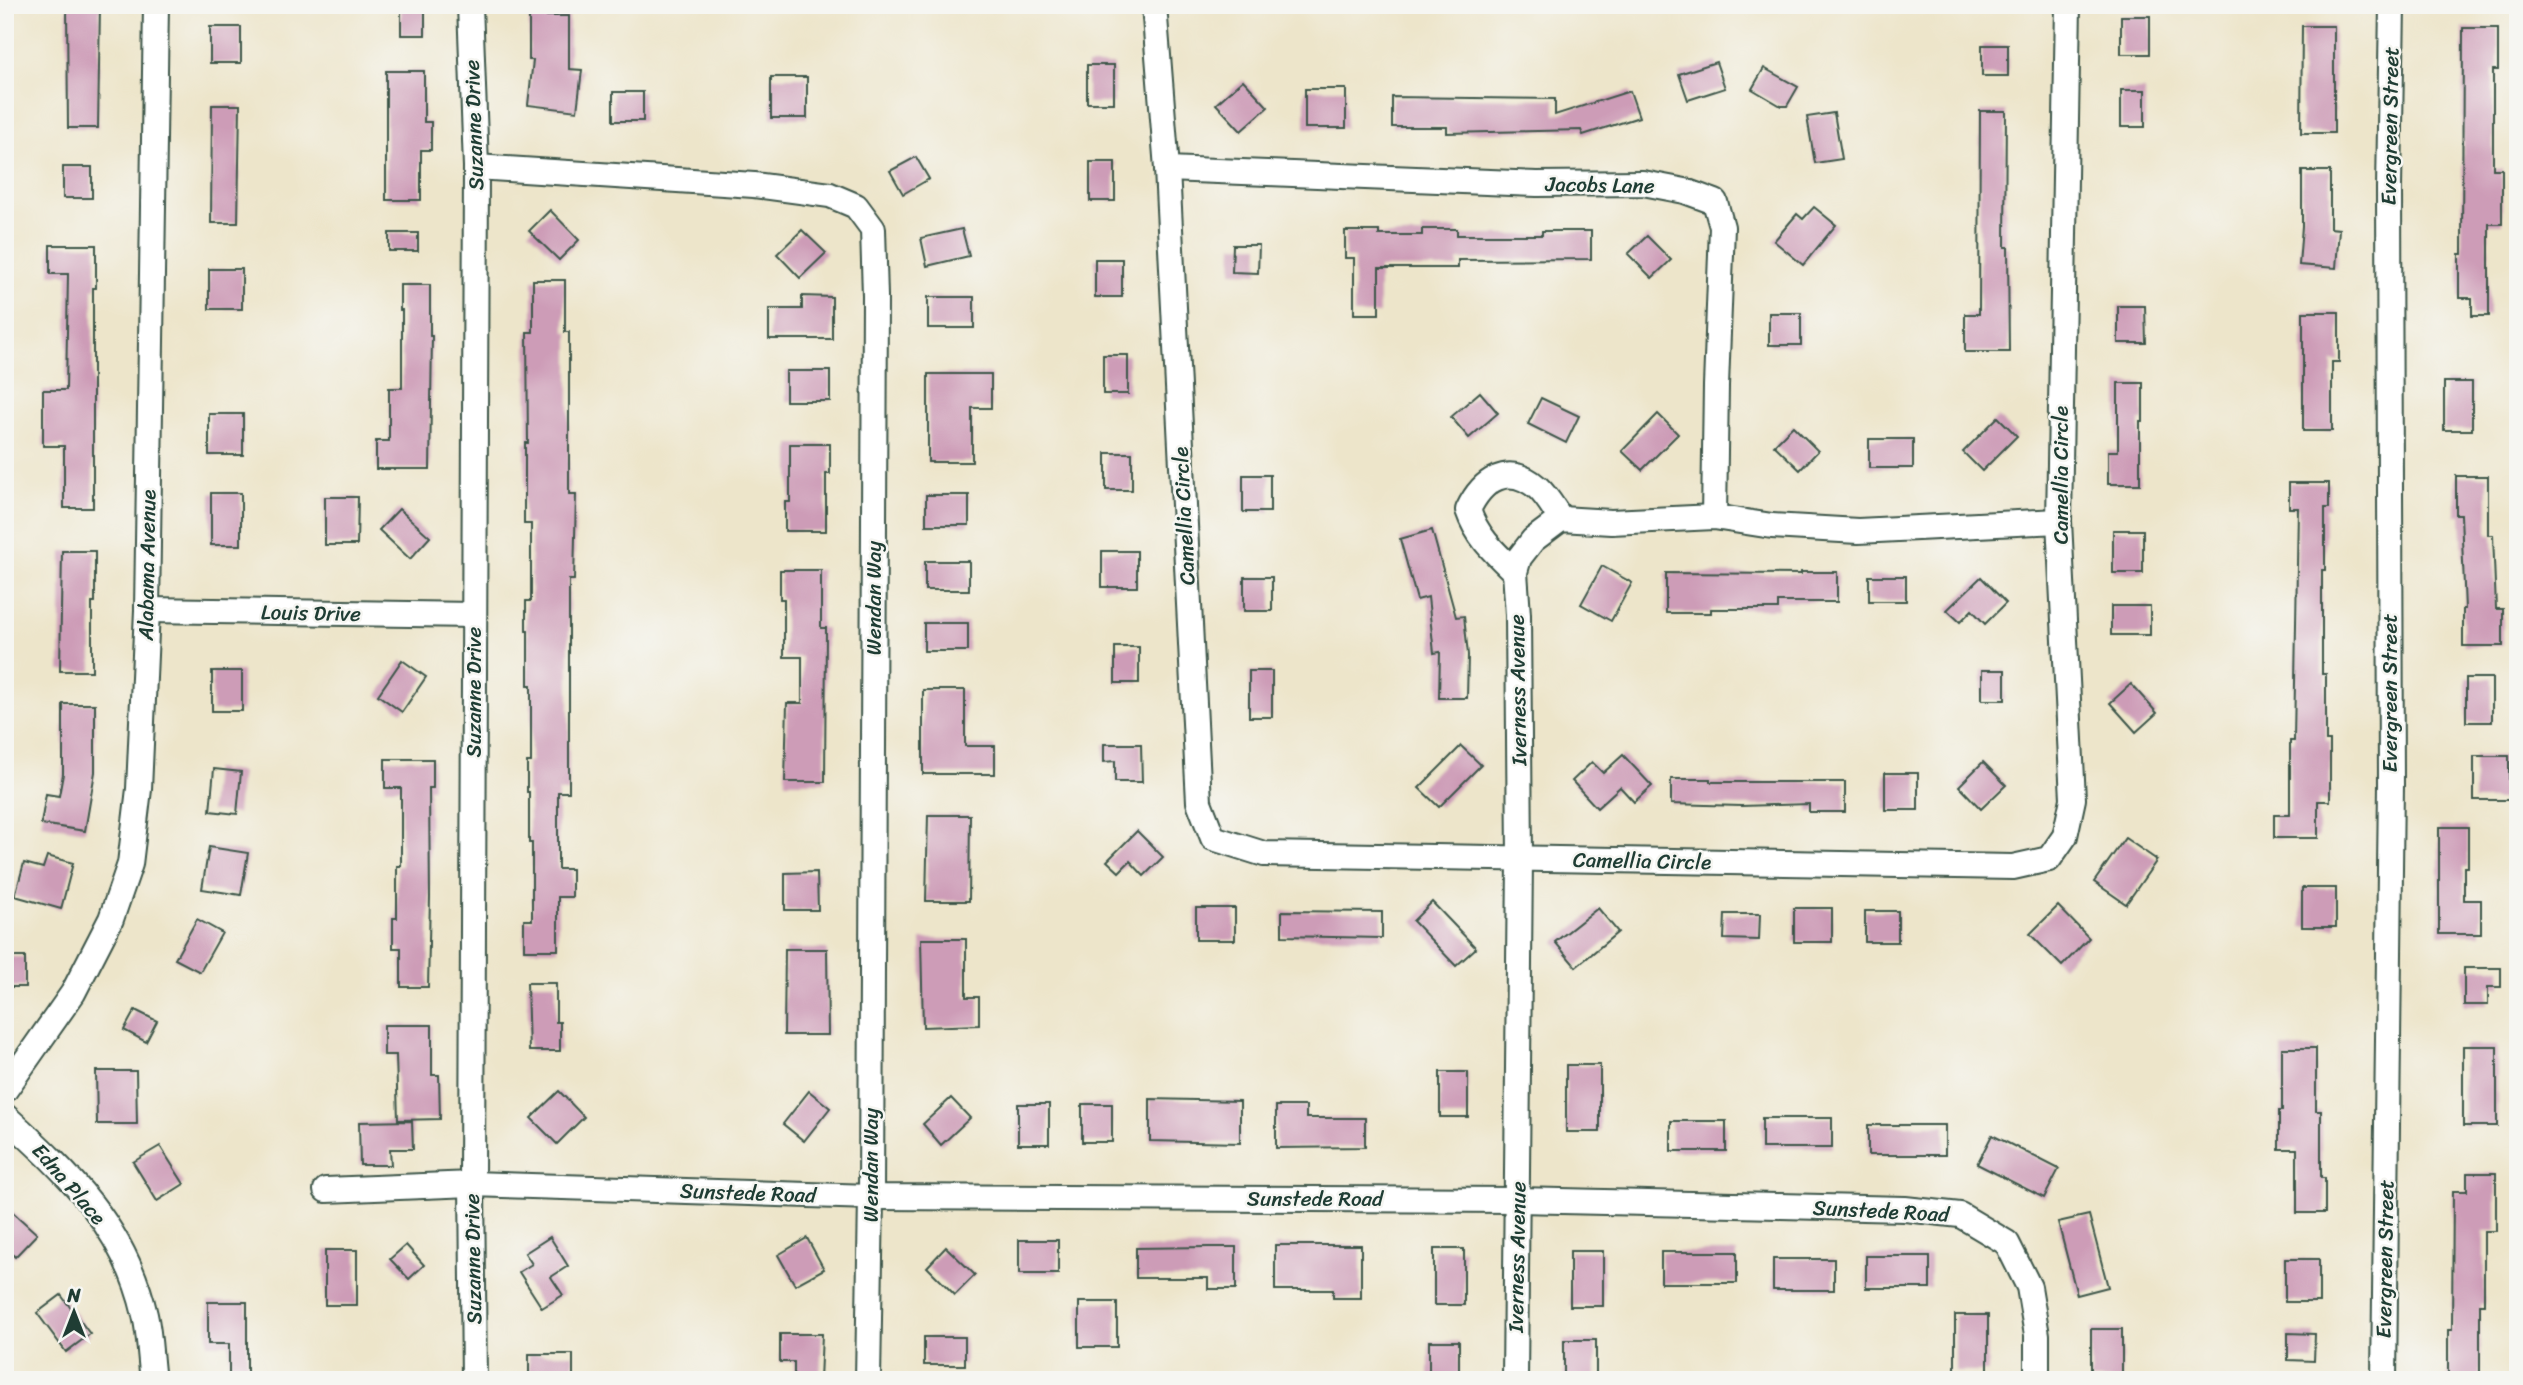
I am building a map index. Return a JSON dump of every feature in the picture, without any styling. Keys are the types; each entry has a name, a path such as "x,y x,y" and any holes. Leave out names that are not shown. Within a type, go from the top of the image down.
{"street":[{"name":"Alabama Avenue","path":"5,1090 73,993 111,919 130,864 139,789 148,610 156,5"},
{"name":"Suzanne Drive","path":"470,5 476,167 472,1184 474,1380"},
{"name":"Camellia Circle","path":"1154,5 1167,169 1199,802 1213,838 1265,854 2013,867 2049,859 2065,836 2073,799 2059,521 2068,5"},
{"name":"Evergreen Street","path":"2384,1380 2391,784 2389,188 2392,5"},
{"name":"Wendan Way","path":"476,167 754,185 830,195 856,206 873,229 875,296 868,1380"},
{"name":"Jacobs Lane","path":"1167,169 1537,184 1643,183 1685,191 1715,202 1722,228 1714,517"},
{"path":"1561,519 1538,488 1521,477 1504,475 1487,482 1476,492 1468,510 1474,529 1515,572 1519,558 1533,540 1561,519 1611,522 1714,517 1772,526 1858,531 2059,521"},
{"name":"Iverness Avenue","path":"1515,572 1518,615 1520,859 1515,1380"},
{"name":"Louis Drive","path":"148,610 474,615"},
{"name":"Edna Place","path":"5,1116 57,1164 99,1211 128,1263 145,1316 153,1380"},
{"name":"Sunstede Road","path":"326,1190 472,1184 871,1197 1518,1200 1905,1209 1960,1215 2007,1243 2029,1287 2037,1335 2037,1380"}],"building":[{"path":"67,5 100,5 98,128 68,128"},
{"path":"401,5 425,5 425,35 401,35"},
{"path":"529,16 569,16 569,69 582,70 577,111 528,105 533,60 529,60"},
{"path":"2121,16 2150,16 2150,54 2121,54"},
{"path":"2302,26 2334,26 2334,133 2301,133"},
{"path":"210,27 241,27 241,63 210,63"},
{"path":"2463,28 2498,28 2498,70 2493,70 2493,169 2502,169 2502,224 2489,224 2489,316 2472,316 2472,298 2459,298 2459,254 2462,254"},
{"path":"1982,45 2008,45 2008,76 1982,76"},
{"path":"1716,62 1725,88 1688,100 1679,74"},
{"path":"1087,65 1114,65 1114,103 1087,103"},
{"path":"1764,68 1798,87 1787,106 1781,106 1752,89"},
{"path":"386,71 424,71 424,122 431,122 431,150 421,150 421,200 386,200"},
{"path":"771,77 807,77 807,118 771,118"},
{"path":"1243,80 1268,107 1241,131 1216,104"},
{"path":"1305,89 1346,89 1346,128 1305,128"},
{"path":"2121,90 2145,90 2145,127 2121,127"},
{"path":"1630,91 1639,117 1583,135 1581,130 1447,133 1447,127 1392,127 1392,97 1555,99 1555,115"},
{"path":"613,92 643,92 643,121 613,121"},
{"path":"212,105 240,105 238,223 211,223"},
{"path":"1980,111 2006,111 2005,247 2008,247 2009,352 1965,352 1965,314 1979,314"},
{"path":"1834,113 1842,159 1815,163 1807,117"},
{"path":"916,157 929,179 903,194 890,171"},
{"path":"1090,162 1115,162 1115,201 1090,201"},
{"path":"63,167 92,167 92,198 63,198"},
{"path":"2302,171 2330,171 2330,228 2339,229 2336,268 2299,265"},
{"path":"1814,207 1836,225 1803,265 1774,241 1797,214 1803,219"},
{"path":"550,210 579,240 559,260 529,231"},
{"path":"962,229 969,256 927,266 921,238"},
{"path":"1422,229 1457,229 1457,235 1542,235 1542,231 1591,231 1591,259 1458,260 1458,268 1379,268 1379,314 1354,314 1354,258 1345,258 1345,231 1379,231 1379,235 1422,235"},
{"path":"802,230 826,253 800,278 777,254"},
{"path":"389,233 418,233 418,251 389,251"},
{"path":"1647,236 1671,260 1652,278 1628,254"},
{"path":"50,245 96,245 96,288 93,288 93,508 64,508 64,446 43,446 43,390 66,390 68,274 50,274"},
{"path":"1233,245 1259,245 1258,273 1232,272"},
{"path":"1095,259 1122,259 1122,297 1095,297"},
{"path":"209,269 242,269 242,309 209,309"},
{"path":"533,280 565,280 565,332 569,332 569,494 576,494 574,580 569,580 569,792 558,792 558,869 572,869 572,897 558,897 558,950 524,950 524,920 532,920 532,843 529,843 527,792 527,762 531,762 531,685 528,685 526,631 526,601 531,601 531,524 524,524 524,494 525,443 528,443 527,332 533,332"},
{"path":"400,285 430,285 430,469 376,469 376,441 389,441 389,388 402,388"},
{"path":"802,296 832,297 832,339 769,339 769,309 802,309"},
{"path":"928,297 974,297 974,328 928,328"},
{"path":"2118,306 2145,306 2146,343 2118,343"},
{"path":"2303,312 2339,312 2339,362 2332,362 2332,431 2303,431"},
{"path":"1769,313 1801,313 1801,345 1769,345"},
{"path":"1103,355 1128,355 1128,394 1103,394"},
{"path":"786,371 830,371 830,401 786,401"},
{"path":"928,374 991,374 991,408 972,408 972,462 928,462"},
{"path":"2444,382 2472,382 2472,430 2444,430"},
{"path":"2118,383 2143,383 2140,484 2108,484 2108,451 2118,451"},
{"path":"1480,392 1498,413 1469,438 1451,417"},
{"path":"1541,398 1579,416 1566,443 1528,424"},
{"path":"209,414 243,414 243,455 209,455"},
{"path":"1658,414 1678,434 1642,470 1622,451"},
{"path":"1998,417 2017,436 1982,471 1963,452"},
{"path":"1793,426 1818,451 1800,470 1774,445"},
{"path":"1869,439 1913,439 1913,468 1869,468"},
{"path":"790,444 830,444 830,474 826,474 826,531 785,531 785,502 790,502"},
{"path":"1106,453 1132,453 1132,490 1106,490"},
{"path":"1243,475 1270,475 1270,512 1243,512"},
{"path":"2456,476 2488,476 2488,535 2493,535 2496,609 2503,609 2503,646 2463,646 2465,609 2461,515 2456,515"},
{"path":"2289,483 2329,483 2329,508 2325,508 2325,570 2322,570 2322,674 2326,674 2326,741 2330,741 2330,801 2318,801 2318,838 2274,838 2274,815 2290,815 2290,741 2294,741 2298,508 2289,508"},
{"path":"211,493 241,493 241,545 211,545"},
{"path":"926,495 969,495 969,525 926,525"},
{"path":"325,497 358,497 357,545 325,545"},
{"path":"399,509 430,537 410,559 379,530"},
{"path":"1432,530 1456,617 1464,616 1468,655 1467,698 1439,698 1440,652 1434,653 1428,597 1417,600 1400,539"},
{"path":"2113,530 2143,530 2143,573 2113,573"},
{"path":"62,551 95,551 92,671 60,671"},
{"path":"1102,551 1137,551 1137,587 1102,587"},
{"path":"925,561 969,561 969,590 925,590"},
{"path":"1602,566 1632,583 1611,621 1581,604"},
{"path":"780,570 821,570 821,628 826,628 825,782 785,782 787,703 802,703 802,657 784,657 784,599 780,599"},
{"path":"1837,572 1837,602 1778,602 1778,609 1711,609 1711,613 1666,613 1666,573"},
{"path":"1869,576 1906,576 1906,601 1869,601"},
{"path":"1244,577 1272,577 1272,611 1244,611"},
{"path":"1981,577 2006,603 1985,624 1972,610 1960,622 1947,610"},
{"path":"2111,606 2150,606 2150,635 2111,635"},
{"path":"924,623 968,623 968,651 924,651"},
{"path":"1115,647 1139,647 1139,683 1115,683"},
{"path":"402,660 426,677 402,712 378,695"},
{"path":"1982,670 2005,670 2005,700 1982,700"},
{"path":"212,671 242,671 242,711 212,711"},
{"path":"1249,671 1272,671 1272,717 1249,717"},
{"path":"2466,678 2492,678 2492,722 2466,722"},
{"path":"2131,684 2157,713 2136,732 2110,703"},
{"path":"923,690 965,690 965,746 995,746 995,774 923,774"},
{"path":"63,704 95,704 95,772 85,831 41,824 46,794 59,796 63,774"},
{"path":"1104,744 1141,744 1142,782 1115,782 1115,761 1104,762"},
{"path":"1461,746 1481,765 1439,807 1419,788"},
{"path":"1623,755 1652,786 1634,802 1620,787 1597,808 1572,781 1592,762 1603,773"},
{"path":"2474,756 2509,756 2509,800 2474,800"},
{"path":"385,759 433,759 433,788 429,788 428,987 401,987 401,948 393,948 393,918 397,918 397,866 401,866 401,788 385,788"},
{"path":"1983,762 2006,785 1981,809 1959,786"},
{"path":"214,769 241,772 237,814 210,811"},
{"path":"1885,773 1918,773 1918,810 1885,810"},
{"path":"1671,779 1710,779 1710,782 1845,782 1845,812 1809,812 1809,804 1671,804"},
{"path":"928,815 970,815 969,901 926,901"},
{"path":"2439,827 2468,827 2468,867 2464,867 2464,900 2481,900 2481,934 2439,934"},
{"path":"1137,831 1163,857 1144,876 1130,861 1119,872 1107,861"},
{"path":"2125,838 2157,860 2126,904 2094,882"},
{"path":"209,847 248,853 241,895 202,889"},
{"path":"47,856 73,863 61,909 15,896 24,863 43,868"},
{"path":"817,872 818,910 785,910 785,873"},
{"path":"2302,888 2336,888 2336,927 2302,927"},
{"path":"1432,902 1476,948 1456,966 1413,921"},
{"path":"2058,906 2089,938 2062,966 2030,934"},
{"path":"1196,908 1235,908 1235,940 1196,940"},
{"path":"1598,908 1618,932 1576,967 1555,942"},
{"path":"1794,908 1832,908 1832,942 1794,942"},
{"path":"1282,911 1382,912 1382,938 1282,936"},
{"path":"1865,911 1898,911 1898,942 1865,942"},
{"path":"1725,914 1760,914 1759,940 1724,939"},
{"path":"197,919 222,933 200,972 175,959"},
{"path":"921,939 966,939 966,997 979,997 979,1025 923,1027"},
{"path":"785,949 827,949 828,1035 784,1035"},
{"path":"5,957 25,957 25,987 5,987"},
{"path":"2464,968 2501,968 2501,987 2488,987 2488,1005 2464,1005"},
{"path":"527,983 556,983 556,1022 560,1022 560,1051 529,1051"},
{"path":"135,1010 157,1021 146,1042 124,1030"},
{"path":"384,1025 432,1025 432,1075 439,1075 440,1119 398,1120 396,1055 384,1055"},
{"path":"2463,1046 2497,1046 2497,1126 2463,1126"},
{"path":"2282,1048 2316,1048 2316,1111 2321,1111 2321,1178 2325,1178 2325,1213 2297,1213 2297,1149 2279,1149"},
{"path":"1566,1065 1600,1065 1600,1132 1566,1132"},
{"path":"96,1071 136,1071 137,1124 97,1124"},
{"path":"1440,1072 1468,1072 1468,1117 1440,1117"},
{"path":"559,1091 584,1117 557,1144 531,1118"},
{"path":"809,1091 830,1108 804,1141 783,1124"},
{"path":"951,1098 970,1118 941,1145 923,1124"},
{"path":"1150,1099 1240,1101 1240,1143 1150,1141"},
{"path":"1018,1104 1049,1104 1049,1144 1018,1144"},
{"path":"1082,1104 1112,1104 1112,1142 1082,1142"},
{"path":"1276,1106 1306,1106 1306,1118 1365,1118 1365,1147 1276,1148"},
{"path":"1762,1118 1832,1118 1832,1148 1762,1148"},
{"path":"412,1121 413,1149 390,1149 391,1165 360,1165 359,1122"},
{"path":"1671,1121 1726,1121 1726,1151 1671,1151"},
{"path":"1868,1125 1945,1125 1945,1155 1868,1155"},
{"path":"1992,1135 2059,1169 2044,1198 1977,1164"},
{"path":"160,1146 184,1184 157,1201 133,1162"},
{"path":"2467,1173 2496,1173 2496,1231 2484,1231 2480,1380 2448,1380 2448,1330 2452,1330 2453,1191 2467,1191"},
{"path":"5,1205 37,1234 15,1257 5,1247"},
{"path":"2089,1215 2108,1287 2077,1295 2058,1222"},
{"path":"550,1237 568,1266 551,1277 563,1295 542,1308 519,1272 532,1264 525,1253"},
{"path":"807,1238 824,1269 795,1285 778,1255"},
{"path":"1019,1240 1058,1240 1058,1274 1019,1274"},
{"path":"406,1245 424,1265 409,1279 390,1259"},
{"path":"1275,1245 1361,1245 1361,1298 1333,1298 1333,1290 1275,1290"},
{"path":"946,1247 975,1275 955,1295 927,1267"},
{"path":"1236,1247 1236,1289 1208,1289 1208,1278 1136,1278 1136,1248"},
{"path":"1434,1249 1464,1249 1464,1305 1434,1305"},
{"path":"325,1250 357,1250 357,1305 325,1305"},
{"path":"1570,1251 1603,1251 1603,1306 1570,1306"},
{"path":"1661,1252 1737,1252 1737,1283 1661,1283"},
{"path":"1866,1256 1930,1256 1930,1288 1866,1288"},
{"path":"1773,1259 1834,1259 1834,1290 1773,1290"},
{"path":"2285,1259 2319,1259 2319,1302 2285,1302"},
{"path":"61,1295 90,1334 66,1352 37,1313"},
{"path":"208,1302 247,1302 247,1380 229,1380 229,1344 208,1344"},
{"path":"1079,1302 1117,1302 1117,1347 1079,1347"},
{"path":"1955,1315 1988,1315 1988,1372 1955,1372"},
{"path":"2091,1329 2122,1329 2122,1380 2091,1380"},
{"path":"2288,1333 2315,1334 2314,1361 2288,1360"},
{"path":"780,1334 822,1334 820,1380 794,1380 794,1362 780,1362"},
{"path":"924,1337 965,1337 965,1365 924,1365"},
{"path":"1564,1340 1596,1340 1596,1380 1564,1380"},
{"path":"1429,1341 1459,1341 1459,1380 1429,1380"},
{"path":"529,1354 573,1354 573,1380 529,1380"}]}
